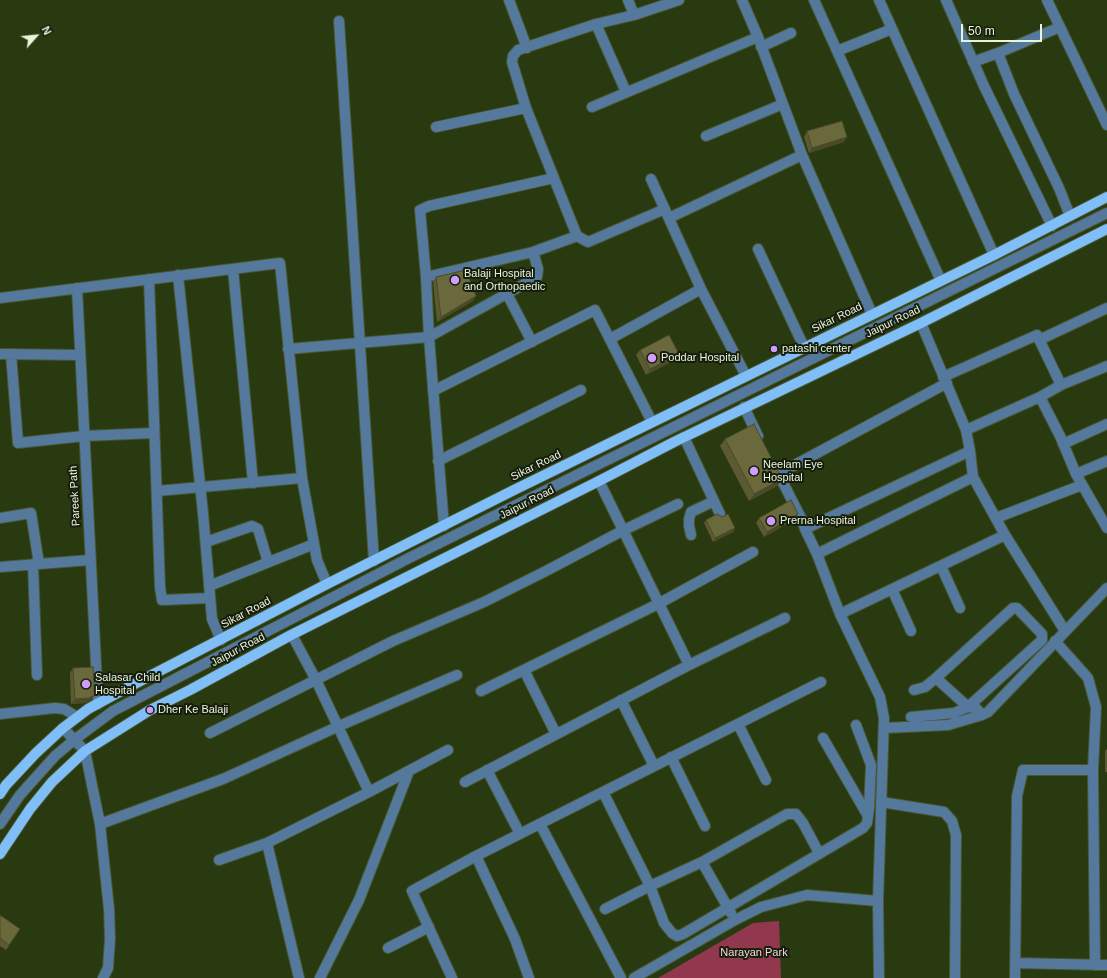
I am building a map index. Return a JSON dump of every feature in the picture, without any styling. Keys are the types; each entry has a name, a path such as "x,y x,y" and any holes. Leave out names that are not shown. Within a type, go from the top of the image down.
{"main road":[{"name":"Sikar Road","path":"0,794 6,785 36,753 63,728 98,704 327,584 804,347 994,255 1107,197"},
{"name":"Jaipur Road","path":"0,854 30,809 52,782 85,751 150,710 292,635 684,437 921,322 1107,229"}],"street":[{"path":"509,0 527,48"},
{"path":"628,0 634,15"},
{"path":"679,0 634,15 596,24 514,53 512,62 526,108 577,236 588,242 667,213 802,155"},
{"path":"742,0 758,37 802,155 872,314"},
{"path":"814,0 941,281"},
{"path":"879,0 994,255"},
{"path":"946,0 973,62 1052,226"},
{"path":"1047,0 1107,124"},
{"path":"339,21 374,561"},
{"path":"596,24 626,92"},
{"path":"973,62 1060,27"},
{"path":"837,51 892,29"},
{"path":"761,46 791,33"},
{"path":"592,107 758,37"},
{"path":"998,53 1014,94 1059,188 1070,216"},
{"path":"706,136 783,104"},
{"path":"436,128 526,108"},
{"path":"444,526 420,210 429,206 554,178"},
{"path":"651,178 701,290 746,376"},
{"path":"0,824 20,795 55,756 113,711 409,558 1107,214"},
{"path":"426,277 533,252 577,236"},
{"path":"758,249 804,347"},
{"path":"288,349 429,337 537,277 538,269 533,252"},
{"path":"0,298 280,263 302,478 317,560 327,584"},
{"path":"233,268 253,483"},
{"path":"178,276 206,542 212,618 221,640"},
{"path":"149,279 156,491 160,587 162,600 210,598"},
{"name":"Pareek Path","path":"77,288 98,704"},
{"path":"610,338 701,290"},
{"path":"507,294 532,342"},
{"path":"1039,340 1107,308"},
{"path":"433,391 596,310 652,422"},
{"path":"921,322 966,430 973,477 1005,535 1065,631"},
{"path":"778,474 945,380 1036,335 1061,385"},
{"path":"0,354 80,355"},
{"path":"11,354 18,443 84,436 154,433"},
{"path":"966,430 1040,397 1061,385 1107,366"},
{"path":"438,461 582,390"},
{"path":"1040,397 1076,474 1107,528"},
{"path":"744,407 764,446"},
{"path":"1063,444 1107,424"},
{"path":"684,437 720,514"},
{"path":"805,529 970,450"},
{"path":"771,460 802,520 840,614 880,697 884,718 884,728 878,901 879,978"},
{"path":"1076,474 1107,461"},
{"path":"817,554 973,477"},
{"path":"156,491 302,478"},
{"path":"599,481 622,531 689,665"},
{"path":"996,518 1082,485"},
{"path":"690,535 689,519 691,512 714,501"},
{"path":"210,733 393,641 504,592 678,504"},
{"path":"0,518 31,513 36,564 37,675"},
{"path":"206,542 252,526 258,529 268,562"},
{"path":"840,614 1005,535"},
{"path":"209,586 314,544"},
{"path":"481,691 658,604 753,552"},
{"path":"0,567 90,560"},
{"path":"941,566 960,608"},
{"path":"884,728 948,725 988,712 1107,588"},
{"path":"892,589 911,631"},
{"path":"912,717 954,713 968,707 1042,640 1042,634 1017,608 1014,608 936,678 925,686 914,690"},
{"path":"465,782 689,665 785,618"},
{"path":"292,635 339,726 369,792"},
{"path":"1055,641 1088,678 1096,706 1093,770 1095,964"},
{"path":"524,670 556,734"},
{"path":"100,824 223,779 339,726 457,675"},
{"path":"936,678 968,707 976,708 982,715"},
{"path":"452,978 412,891 476,856 821,682"},
{"path":"621,700 654,766"},
{"path":"0,714 55,708 64,709 77,717"},
{"path":"738,724 766,780"},
{"path":"603,792 650,886 664,923 672,933 677,936 728,908 863,828 867,822 868,816 871,765 856,725"},
{"path":"63,728 85,751 100,824 110,932 108,968 103,978"},
{"path":"823,738 868,816"},
{"path":"218,860 266,844 448,750"},
{"path":"670,757 705,826"},
{"path":"487,770 520,834"},
{"path":"1015,978 1017,796 1023,770 1093,770"},
{"path":"320,978 359,900 409,771"},
{"path":"881,802 944,812 952,821 956,835 955,978"},
{"path":"605,909 702,862 787,814 796,814 803,823 819,853"},
{"path":"540,824 621,978"},
{"path":"266,844 299,978"},
{"path":"476,856 515,939 529,978"},
{"path":"702,862 734,920"},
{"path":"634,978 734,920 761,907 807,895 878,901"},
{"path":"388,948 428,927"},
{"path":"1016,963 1107,965"}],"green space":[{"name":"Narayan Park","path":"779,921 781,978 658,978 753,923"}],"building":[{"path":"842,121 847,137 812,148 807,131"},
{"path":"466,270 476,296 441,317 436,277"},
{"path":"669,335 679,354 650,369 640,350"},
{"path":"754,424 782,479 754,494 725,439"},
{"path":"791,500 798,514 767,532 759,518"},
{"path":"717,514 722,517 728,514 735,528 715,538 706,520"},
{"path":"93,667 95,695 89,698 75,699 73,668"},
{"path":"0,915 20,929 9,945 0,938"}],"place":[{"name":"Balaji Hospital and Orthopaedic","path":"455,280"},
{"name":"patashi center","path":"774,349"},
{"name":"Poddar Hospital","path":"652,358"},
{"name":"Neelam Eye Hospital","path":"754,471"},
{"name":"Prerna Hospital","path":"771,521"},
{"name":"Salasar Child Hospital","path":"86,684"},
{"name":"Dher Ke Balaji","path":"150,710"}]}
